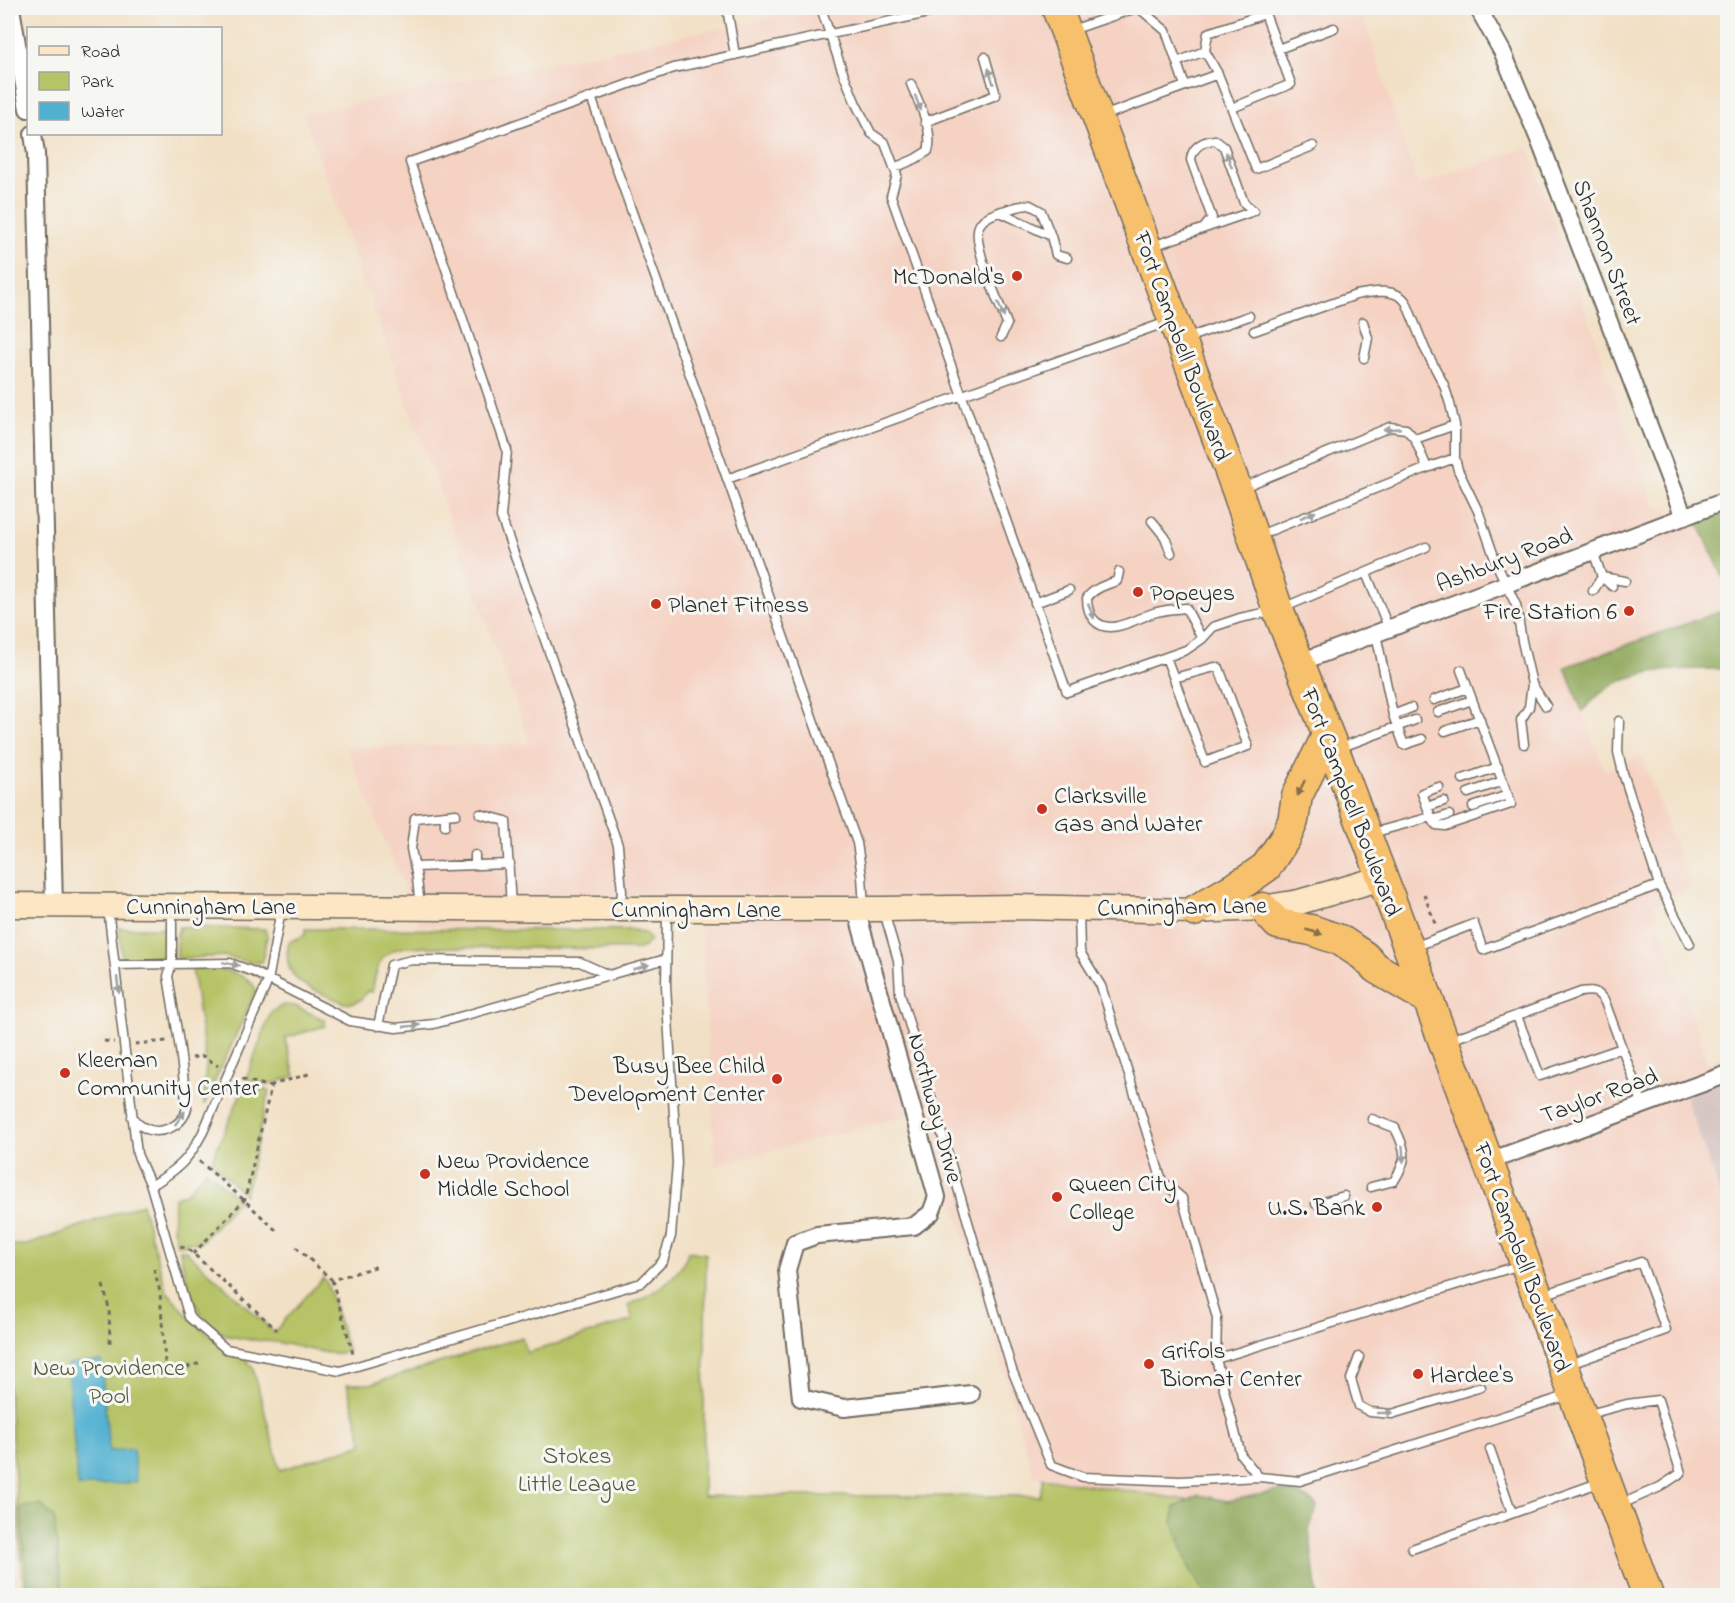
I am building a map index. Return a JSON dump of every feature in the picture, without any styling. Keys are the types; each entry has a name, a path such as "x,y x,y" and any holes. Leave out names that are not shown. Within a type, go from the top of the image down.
{"highway":[{"name":"Fort Campbell Boulevard","path":"1062,20 1237,490 1278,610 1428,999 1648,1596"},
{"path":"1194,911 1266,867 1286,837 1293,821 1297,796 1331,743"},
{"path":"1263,908 1278,924 1311,930 1340,940 1364,956 1376,968 1428,999"}],"street":[{"path":"10,8 27,103"},
{"name":"Shannon Street","path":"1478,8 1503,53 1540,142 1684,517"},
{"path":"33,135 36,154 54,906"},
{"name":"Ashbury Road","path":"1298,663 1728,500"},
{"name":"Cunningham Lane","path":"8,905 620,909 1079,907 1194,911 1263,908 1308,899 1382,878"},
{"name":"Northway Drive","path":"868,909 937,1197 931,1213 914,1226 817,1235 795,1244 787,1270 801,1398 844,1408 971,1394"},
{"name":"Taylor Road","path":"1488,1162 1728,1074"}],"lane":[{"path":"727,8 735,55"},
{"path":"821,8 856,105 871,133 885,143 897,175 891,196 1067,692 1186,650 1202,639 1213,627 1240,618 1278,610 1426,547"},
{"path":"620,909 622,892 618,845 501,517 507,450 410,162 674,68 951,8"},
{"path":"1062,20 1138,8 1166,31 1185,86"},
{"path":"1232,108 1291,84 1264,11 1208,33 1205,51 1218,74 1256,169 1313,146"},
{"path":"1278,49 1334,28"},
{"path":"1176,62 1205,51"},
{"path":"925,122 996,95 985,57"},
{"path":"1099,117 1218,74"},
{"path":"894,168 928,151 930,142 911,84"},
{"path":"591,97 857,843 868,909 898,960 900,993 1005,1347 1012,1370 1051,1465 1083,1477 1180,1481 1259,1477 1300,1480 1578,1405 1627,1404 1658,1400 1681,1473 1660,1487 1512,1513 1412,1549"},
{"path":"1147,248 1254,211 1244,203 1224,147 1215,140 1199,144 1191,154 1191,160 1212,218 1204,228"},
{"path":"1001,337 1007,324 982,259 977,238 981,222 1000,212 1026,205 1033,206 1041,211 1056,255 1067,258"},
{"path":"1000,212 1051,236"},
{"path":"1254,331 1356,295 1395,293 1407,302 1425,349 1444,385 1455,425 1455,458 1458,470 1479,513 1497,565 1516,605 1532,684 1546,706"},
{"path":"727,479 962,396 1177,330 1249,316"},
{"path":"1363,322 1368,338 1364,358"},
{"path":"1415,439 1455,425"},
{"path":"1237,490 1390,427 1406,429 1415,439 1427,468"},
{"path":"1254,537 1455,458"},
{"path":"1152,521 1165,537 1171,553"},
{"path":"1593,551 1602,577 1612,586"},
{"path":"1119,572 1117,581 1090,593 1087,598 1087,606 1093,619 1102,626 1111,628 1159,611 1186,608 1202,639"},
{"path":"1366,573 1382,632 1396,726 1404,745 1422,739"},
{"path":"1602,577 1626,581"},
{"path":"1593,591 1602,577"},
{"path":"1035,603 1069,590"},
{"path":"1166,657 1205,762 1248,746 1219,668 1215,667 1174,678"},
{"path":"1439,787 1422,793 1436,825 1445,826 1511,804 1461,670"},
{"path":"1524,744 1521,720 1529,707 1532,684"},
{"path":"1434,700 1468,688"},
{"path":"1438,712 1472,700"},
{"path":"1393,715 1411,708"},
{"path":"1445,731 1480,719"},
{"path":"1331,743 1415,720"},
{"path":"1619,722 1618,752 1623,773 1659,885 1690,944"},
{"path":"1463,779 1498,767"},
{"path":"1468,793 1503,782"},
{"path":"1473,807 1508,795"},
{"path":"1427,807 1444,801"},
{"path":"420,907 411,849 415,818 456,814"},
{"path":"480,814 506,821 510,864 510,908"},
{"path":"445,815 445,826"},
{"path":"1365,834 1449,815"},
{"path":"445,855 445,866"},
{"path":"475,855 475,865"},
{"path":"415,867 510,864"},
{"path":"1408,949 1474,924 1483,950 1659,885"},
{"path":"108,906 137,1154 151,1186 189,1317 226,1349 339,1371 641,1283 663,1261 671,1236 677,1164 666,959 667,908"},
{"path":"131,1117 142,1127 153,1131 174,1126 185,1114 186,1098 168,976 172,963 172,906"},
{"path":"151,1186 176,1170 191,1154 226,1083 268,981 282,906"},
{"path":"1079,907 1080,952 1101,986 1162,1181 1182,1198 1217,1318 1216,1359 1241,1455 1259,1477"},
{"path":"116,965 230,963 254,972 350,1021 396,1028 434,1024 666,959"},
{"path":"378,1026 391,965 412,960 580,962 611,976"},
{"path":"1444,1043 1581,992 1592,990 1599,993 1605,1002 1643,1105"},
{"path":"1517,1016 1540,1076 1622,1048"},
{"path":"1371,1188 1394,1181 1404,1163 1402,1144 1395,1128 1372,1119"},
{"path":"1317,1204 1344,1196"},
{"path":"1539,1297 1641,1262 1666,1330 1563,1366"},
{"path":"1216,1359 1526,1263"},
{"path":"1359,1357 1351,1379 1359,1406 1370,1412 1392,1414 1481,1388"},
{"path":"1490,1449 1512,1513"}],"path":[{"path":"1424,894 1441,937"},
{"path":"271,1087 312,1073"},
{"path":"191,1154 278,1232"},
{"path":"296,1247 332,1280 353,1354 360,1354"},
{"path":"169,1248 187,1248 277,1330"},
{"path":"332,1280 378,1266"},
{"path":"154,1269 160,1292 165,1363"},
{"path":"103,1285 109,1308 110,1344"},
{"path":"169,1373 203,1362"}],"shaded area":[{"path":"793,8 1279,8 1281,11 1293,8 1360,8 1418,185 1528,147 1655,507 1697,521 1727,585 1727,609 1566,667 1605,771 1641,756 1691,886 1653,905 1708,1063 1727,1056 1727,1081 1685,1096 1727,1211 1727,1595 1325,1595 1295,1492 1239,1509 1034,1477 927,1110 715,1166 701,923 419,926 347,748 530,743 303,114 794,13"},
{"path":"1727,1081 1727,1211 1685,1096"}],"green space":[{"path":"1728,510 1727,585 1697,521"},
{"path":"1727,609 1727,669 1663,671 1631,677 1603,691 1582,711 1565,667"},
{"path":"179,927 265,929 267,936 262,962 253,963 224,956 177,959"},
{"path":"119,928 165,928 167,930 166,958 122,959"},
{"path":"305,929 634,930 646,934 650,940 639,949 404,947 388,953 383,958 377,969 372,992 367,991 357,1002 344,1003 301,983 289,967 287,956 289,942 305,935"},
{"path":"212,967 244,977 250,981 256,991 204,1105 206,1062 192,969"},
{"path":"283,1005 295,1006 325,1020 325,1026 285,1038 295,1076 268,1085 246,1079 271,1012"},
{"path":"245,1084 269,1091 245,1195 211,1162"},
{"path":"206,1170 239,1200 200,1243 177,1244 173,1229 174,1198 187,1192"},
{"name":"Stokes Little League","path":"142,1204 166,1290 189,1317 226,1349 239,1351 253,1368 280,1470 363,1444 347,1384 371,1384 522,1337 527,1353 633,1320 628,1305 656,1291 672,1277 685,1261 688,1251 706,1254 703,1496 1040,1496 1043,1478 1186,1500 1205,1595 24,1595 8,1384 8,1245 27,1245"},
{"path":"180,1250 185,1250 274,1332 323,1278 327,1283 348,1352 325,1352 237,1338 218,1331 201,1313 194,1301"},
{"path":"1278,1491 1299,1495 1317,1506 1309,1530 1317,1595 1205,1595 1189,1567 1173,1523 1175,1507 1199,1495 1227,1501"},
{"path":"41,1505 54,1518 63,1595 28,1595 20,1507"}],"water":[{"path":"101,1361 109,1451 133,1449 136,1482 78,1487 67,1364"}],"place":[{"name":"McDonald's","path":"1017,276"},
{"name":"Popeyes","path":"1138,592"},
{"name":"Planet Fitness","path":"656,604"},
{"name":"Fire Station 6","path":"1629,611"},
{"name":"Clarksville Gas and Water","path":"1042,809"},
{"name":"Kleeman Community Center","path":"65,1073"},
{"name":"Busy Bee Child Development Center","path":"777,1079"},
{"name":"New Providence Middle School","path":"425,1174"},
{"name":"Queen City College","path":"1057,1197"},
{"name":"U.S. Bank","path":"1377,1207"},
{"name":"Grifols Biomat Center","path":"1149,1364"},
{"name":"Hardee's","path":"1418,1374"}],"park label":[{"name":"New Providence Pool","path":"109,1381"}]}
